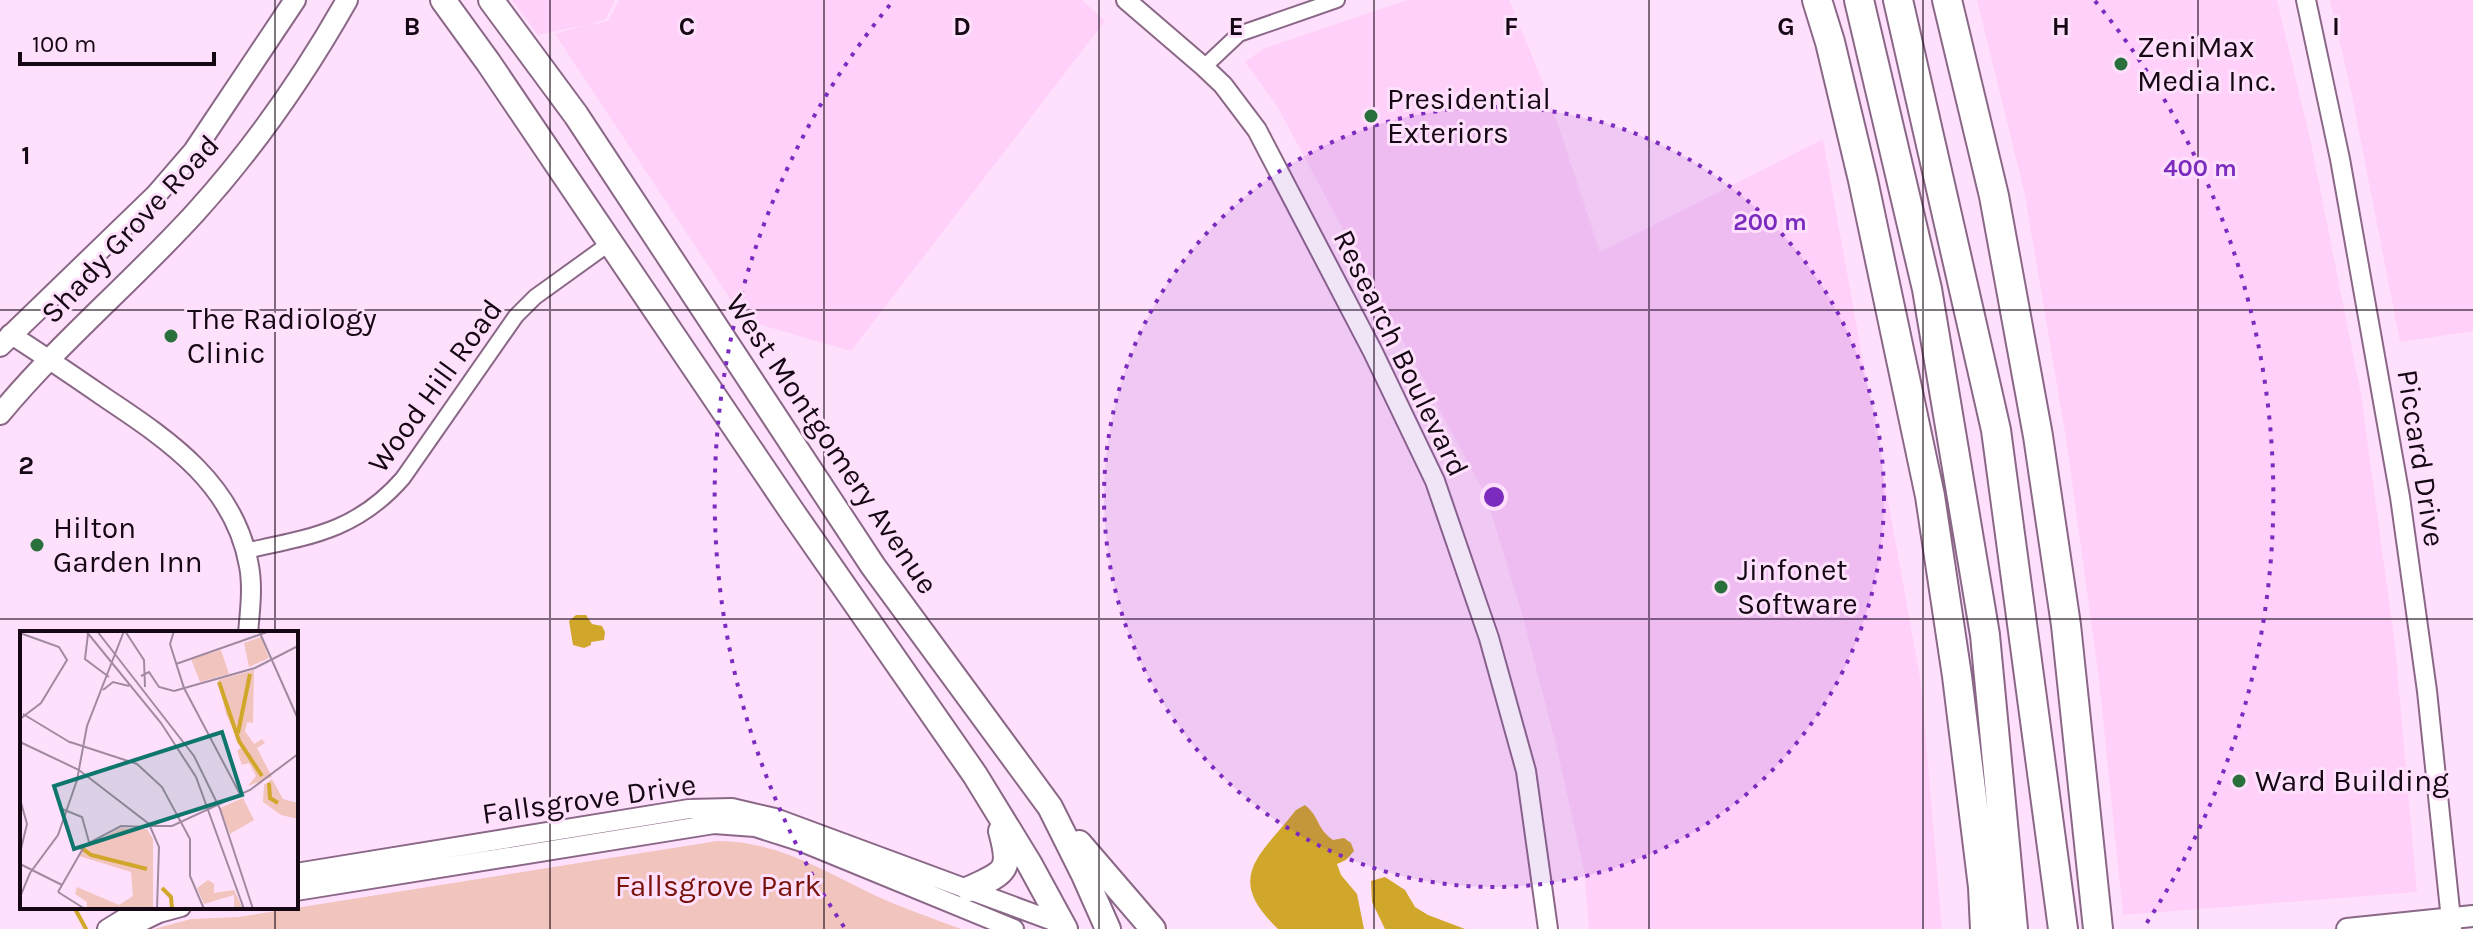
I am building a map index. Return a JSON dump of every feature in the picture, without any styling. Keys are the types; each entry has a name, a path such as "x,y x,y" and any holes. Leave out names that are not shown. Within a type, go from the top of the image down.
{"highway":[{"path":"1817,0 1863,180 1930,496 1957,676 1983,887 1985,929"},
{"path":"1832,0 1863,180"},
{"path":"1859,0 1927,289 1985,635 2013,929"},
{"path":"1898,0 1996,430 2063,929"},
{"path":"1947,0 1994,196 2038,436 2066,625 2098,929"}],"main road":[{"name":"Shady Grove Road","path":"3,336 156,195 194,151 295,0"},
{"name":"Shady Grove Road","path":"0,414 48,358 196,212 279,110 347,0"},
{"path":"443,0 975,775 1068,928"},
{"name":"West Montgomery Avenue","path":"491,0 576,115 873,566 1050,807 1108,929"},
{"path":"1050,807 1153,929"},
{"path":"969,889 995,877 1008,857 995,809"},
{"path":"2347,929 2450,924 2473,916"}],"street":[{"name":"Research Boulevard","path":"1126,0 1223,85 1257,130 1373,352 1435,481 1489,638 1526,771 1548,929"},
{"path":"1204,67 1239,34 1337,0"},
{"name":"Piccard Drive","path":"2306,0 2355,238 2400,497 2427,691 2450,924"},
{"name":"Wood Hill Road","path":"245,551 326,533 350,522 388,496 516,316 535,297 610,243"},
{"path":"3,336 48,358 171,442 207,477 241,534 250,568 248,631"},
{"name":"Fallsgrove Drive","path":"298,873 689,809 732,808 775,818 1068,928"},
{"name":"Fallsgrove Drive","path":"298,891 714,824 755,827 802,842 1014,929"},
{"path":"107,929 143,909"},
{"path":"126,929 174,909"}],"shaded area":[{"path":"512,0 615,0 606,19 587,26 608,21 619,0 1082,0 1105,21 851,351 744,320 555,34 585,25 538,35"},
{"path":"1407,0 1509,0 1547,92 1600,252 1823,139 1921,683 1942,929 1589,929 1584,871 1556,745 1522,614 1486,496 1277,106 1245,62 1263,49"},
{"path":"1977,0 2277,0 2311,143 2361,394 2395,645 2417,892 2123,915 2099,680 2066,438 2024,191"},
{"path":"2330,0 2473,0 2473,331 2400,342"},
{"path":"576,615 586,615 592,624 602,626 604,640 591,642 584,648 573,645 569,621"},
{"path":"1305,805 1328,836 1333,840 1344,838 1351,843 1354,851 1337,864 1341,875 1357,894 1364,929 1278,929 1253,895 1250,881 1260,855 1296,810"},
{"path":"1385,877 1405,890 1415,907 1465,929 1385,929 1372,902 1371,881"}],"green space":[{"name":"Fallsgrove Park","path":"717,841 739,842 779,851 885,900 961,929 154,929 191,919 239,917"}],"waterway":[{"path":"75,909 86,929"}],"place":[{"name":"ZeniMax Media Inc.","path":"2121,64"},
{"name":"Presidential Exteriors","path":"1371,116"},
{"name":"The Radiology Clinic","path":"171,336"},
{"name":"Hilton Garden Inn","path":"37,545"},
{"name":"Jinfonet Software","path":"1721,587"},
{"name":"Ward Building","path":"2239,781"}]}
